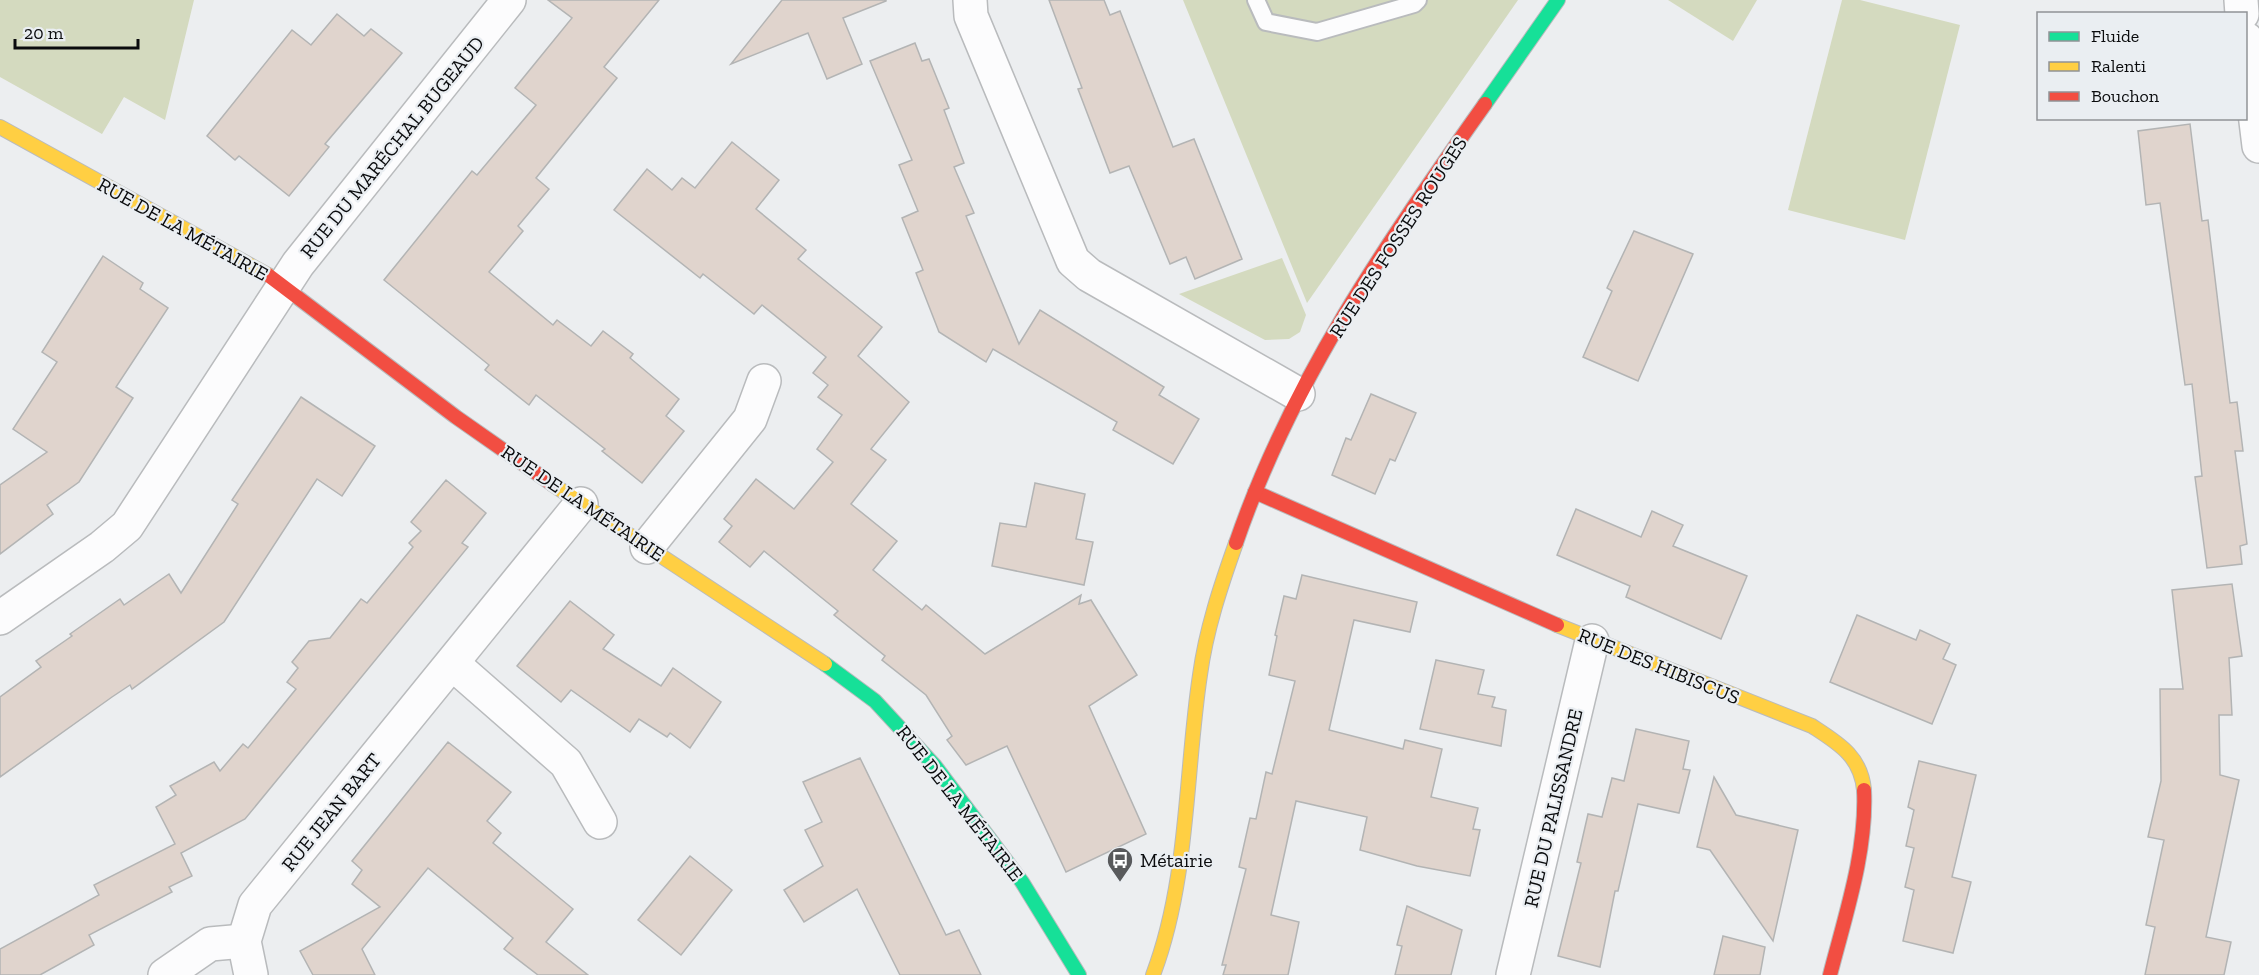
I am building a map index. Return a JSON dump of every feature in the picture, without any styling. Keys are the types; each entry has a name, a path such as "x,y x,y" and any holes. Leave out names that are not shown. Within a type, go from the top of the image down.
{"street":[{"name":"RUE DU MARÉCHAL BUGEAUD","path":"0,618 102,547 127,526 284,285 509,0"},
{"path":"970,0 971,16 1073,261 1089,275 1298,394"},
{"name":"RUE DES FOSSES ROUGES","path":"1153,975 1163,950 1180,849 1201,670 1227,570 1255,492 1298,394 1364,281 1558,0"},
{"path":"2247,47 2259,146"},
{"name":"RUE DE LA MÉTAIRIE","path":"0,127 244,260 284,285 456,417 581,504 862,689 887,710 1009,859 1062,942 1079,975"},
{"path":"647,547 750,419 764,381"},
{"name":"RUE DES HIBISCUS","path":"1255,492 1592,640 1812,726 1832,739 1857,761 1863,779 1864,826 1830,975"},
{"name":"RUE JEAN BART","path":"251,975 244,941 255,904 453,664 581,504"},
{"name":"RUE DU PALISSANDRE","path":"1513,975 1592,640"},
{"path":"453,664 566,762 600,822"},
{"path":"165,975 210,944 244,941"}],"lane":[{"path":"1256,0 1266,22 1317,32 1414,4 1418,0"}],"green space":[{"path":"0,0 194,0 165,120 124,97 102,134 0,77"},
{"path":"1183,0 1518,0 1307,303"},
{"path":"1668,0 1757,0 1733,41"},
{"path":"1842,0 1860,0 1960,25 1905,240 1788,210"},
{"path":"1282,258 1306,315 1300,332 1289,339 1265,340 1179,294"}],"building":[{"path":"548,0 659,0 604,67 617,78 536,178 549,189 518,226 523,231 489,272 553,325 557,320 591,346 603,331 633,354 630,358 679,399 666,416 684,431 642,483 602,451 605,449 536,395 529,405 485,370 489,365 384,280 472,171 477,175 536,105 515,88 572,18"},
{"path":"782,0 886,1 843,18 862,64 827,79 808,33 731,64"},
{"path":"1049,0 1104,0 1110,15 1120,11 1173,147 1194,139 1242,259 1195,279 1186,257 1170,264 1129,166 1110,173 1078,89 1082,88"},
{"path":"337,14 364,36 371,29 402,53 325,144 329,147 289,196 239,156 235,160 207,136 292,30 311,45"},
{"path":"915,43 922,61 929,59 949,108 944,110 964,163 954,167 974,213 966,216 1019,344 1040,310 1164,387 1159,395 1199,419 1173,464 1113,430 1117,422 993,349 986,362 939,332 916,273 923,270 902,218 918,211 899,165 912,160 870,61"},
{"path":"2190,124 2202,221 2208,220 2230,403 2237,402 2243,451 2235,451 2247,544 2240,546 2242,564 2207,568 2195,477 2202,476 2192,384 2185,385 2160,203 2146,205 2138,131"},
{"path":"732,142 779,180 756,209 806,250 798,259 882,327 858,356 909,402 871,449 886,460 851,504 897,541 873,570 922,610 926,605 985,654 1081,595 1079,604 1091,600 1137,675 1089,706 1146,834 1066,872 1007,746 966,765 947,740 952,736 926,695 882,660 885,656 834,615 838,611 764,551 750,567 719,542 732,526 724,519 756,479 794,509 833,462 817,449 842,415 818,397 828,385 813,373 826,357 762,305 754,314 703,274 700,278 614,210 647,169 672,190 682,178 695,188"},
{"path":"1634,231 1693,254 1638,381 1583,357 1612,291 1607,288"},
{"path":"103,256 143,283 140,289 168,308 116,387 133,398 79,482 47,505 53,514 0,554 0,485 47,452 13,429 57,362 42,352"},
{"path":"1371,394 1416,413 1395,461 1390,459 1375,494 1332,475 1346,438 1351,440"},
{"path":"301,397 375,446 342,496 317,479 224,622 132,689 130,685 0,777 0,697 41,667 36,661 120,599 124,605 169,574 181,593 238,504 232,500"},
{"path":"446,480 486,513 462,543 468,547 245,819 181,853 192,876 169,887 172,892 89,935 94,945 40,975 0,975 0,949 99,895 94,885 175,844 156,807 176,795 170,786 214,762 220,771 243,744 248,748 296,689 287,682 298,668 292,662 309,641 330,638 361,599 367,603 413,547 409,543 421,531 411,522"},
{"path":"1035,483 1085,494 1076,539 1093,542 1084,585 992,566 1000,523 1026,527"},
{"path":"1576,509 1641,537 1652,511 1683,525 1673,546 1747,576 1721,639 1626,597 1630,586 1557,555"},
{"path":"1302,575 1417,602 1410,632 1354,620 1329,730 1403,749 1405,740 1442,749 1431,797 1478,808 1473,829 1480,830 1470,876 1417,866 1360,850 1367,817 1296,801 1271,915 1299,922 1288,975 1223,975 1226,965 1222,965 1246,869 1239,867 1250,818 1256,819 1266,772 1272,774 1295,681 1269,675 1277,636 1275,635 1284,596 1296,599"},
{"path":"2232,584 2242,656 2229,658 2232,715 2219,715 2220,775 2239,780 2206,937 2231,942 2224,975 2145,975 2155,927 2146,925 2164,840 2148,837 2161,781 2160,689 2183,689 2172,590"},
{"path":"570,601 614,635 603,649 661,686 673,668 721,702 690,748 670,733 667,737 639,719 630,732 571,690 561,702 517,666"},
{"path":"1857,615 1916,640 1920,630 1950,644 1943,659 1956,665 1932,724 1830,682"},
{"path":"1436,660 1484,670 1478,694 1495,697 1492,707 1506,710 1501,746 1420,729"},
{"path":"1636,729 1689,741 1683,769 1690,770 1679,813 1638,804 1618,891 1615,891 1600,967 1558,956 1581,863 1577,862 1588,814 1602,817 1612,778 1624,781"},
{"path":"448,742 511,792 487,821 501,833 493,843 573,909 546,942 588,975 538,975 504,949 513,938 428,868 362,949 375,975 313,975 300,951 380,907 352,884 362,870 352,861"},
{"path":"860,758 946,935 959,930 981,975 900,975 857,889 804,922 784,890 823,866 805,830 822,822 803,782"},
{"path":"1919,761 1976,775 1952,877 1971,882 1953,953 1903,941 1914,890 1905,887 1914,848 1906,846 1914,810 1908,807"},
{"path":"1714,777 1736,815 1798,830 1773,941 1710,850 1697,847"},
{"path":"690,856 732,890 681,955 638,920"},
{"path":"1407,906 1462,930 1451,975 1395,975 1402,946 1397,945"},
{"path":"1723,936 1765,947 1760,975 1714,975"}],"traffic: fast":[{"path":"1485,104 1558,0"},
{"path":"825,664 875,701 935,766 1022,882 1079,975"}],"traffic: slow":[{"path":"0,127 268,275"},
{"path":"552,484 825,664"},
{"path":"1153,975 1165,939 1180,864 1195,712 1206,641 1236,543"},
{"path":"1557,625 1812,726 1839,745 1853,759 1862,778 1864,790"}],"traffic: jam":[{"path":"1236,543 1258,484 1284,426 1344,315 1412,208 1485,104"},
{"path":"268,275 456,417 552,484"},
{"path":"1255,492 1557,625"},
{"path":"1830,975 1859,860 1864,790"}],"place":[{"name":"Métairie","path":"1120,883"}]}
